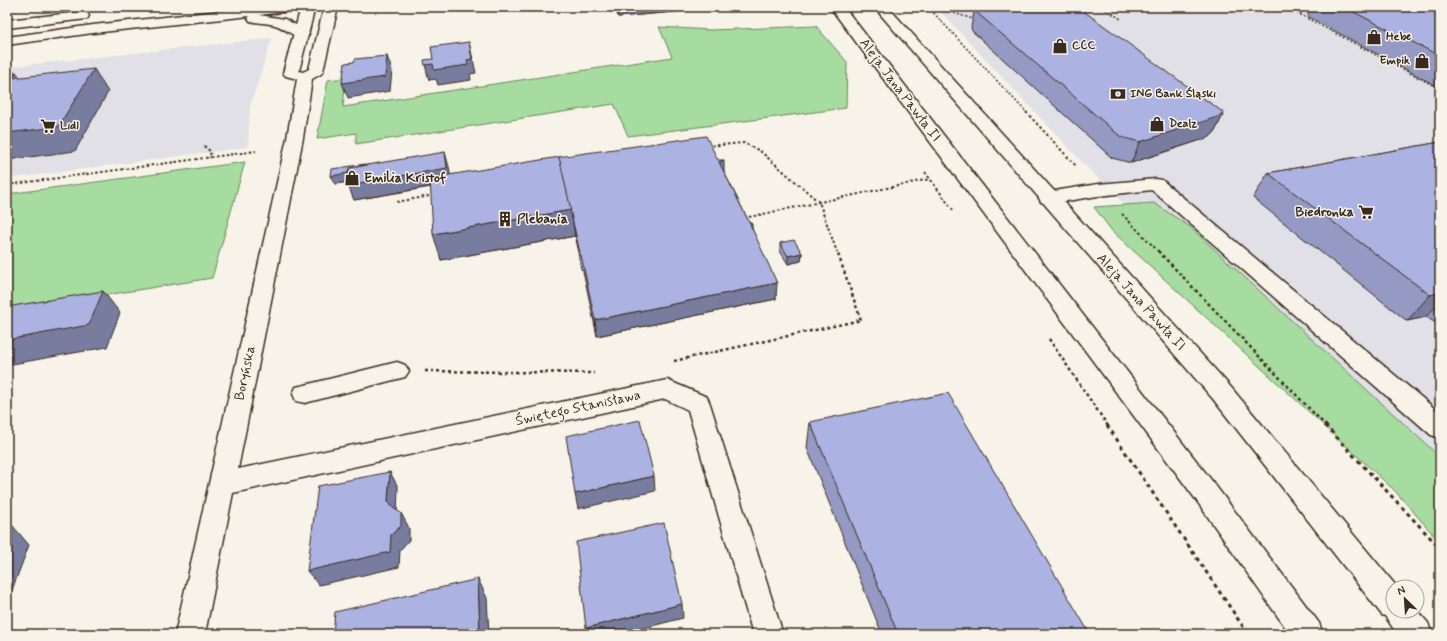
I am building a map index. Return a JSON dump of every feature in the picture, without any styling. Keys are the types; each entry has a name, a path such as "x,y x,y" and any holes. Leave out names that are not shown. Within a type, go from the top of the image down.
{"street":[{"path":"7,41 93,29 291,7"},
{"path":"308,7 292,74 304,77 316,71 331,7"},
{"name":"Aleja Jana Pawła II","path":"837,7 1199,483 1308,634"},
{"name":"Aleja Jana Pawła II","path":"881,7 1048,198 1221,392 1385,595"},
{"path":"890,7 900,30"},
{"path":"234,13 280,22 302,34"},
{"path":"7,24 98,14"},
{"name":"Boryńska","path":"190,634 288,173 300,112 304,77"},
{"path":"1048,198 1098,190 1156,184 1440,428"},
{"path":"306,394 397,371"},
{"name":"Świętego Stanisława","path":"221,484 667,389 698,404 768,634"},
{"path":"1405,619 1417,634"}],"path":[{"path":"928,7 1098,190 1305,403 1440,548"},
{"path":"934,7 976,20"},
{"path":"1102,7 1121,19"},
{"path":"1286,7 1440,89"},
{"path":"1301,15 1298,10 1317,8"},
{"path":"669,362 861,320 819,202 760,151 744,143 718,144 702,147"},
{"path":"204,146 211,152 209,158"},
{"path":"7,185 256,152"},
{"path":"921,166 953,210"},
{"path":"739,219 930,179"},
{"path":"397,202 436,195"},
{"path":"1047,336 1248,634"},
{"path":"397,371 600,373"}],"shaded area":[{"path":"936,7 1440,7 1440,522 1082,162"},
{"path":"272,38 250,106 248,147 7,179 7,67"}],"green space":[{"path":"816,26 847,62 846,108 628,136 614,104 356,144 356,133 317,139 328,80 346,78 343,107 672,57 659,27 711,30"},
{"path":"245,162 212,278 7,311 7,194"},
{"path":"1154,203 1190,227 1440,457 1440,542 1394,490 1112,231 1094,207"}],"building":[{"path":"1078,7 1224,113 1220,116 1140,142 1121,137 976,12 975,8"},
{"path":"1344,7 1440,7 1440,56"},
{"path":"469,42 472,59 467,60 468,65 434,70 433,64 425,65 424,60 433,59 431,47"},
{"path":"387,56 385,77 342,83 345,63 354,62 355,59"},
{"path":"94,69 58,127 7,133 7,73 16,72 12,78"},
{"path":"706,136 718,160 724,160 719,162 749,222 752,224 750,224 777,283 595,320 581,255 578,253 580,253 558,157"},
{"path":"1440,142 1440,293 1430,295 1268,173"},
{"path":"445,152 447,168 348,185 349,168"},
{"path":"559,157 571,210 433,234 430,178"},
{"path":"365,164 349,168 348,173 331,176 332,169"},
{"path":"794,240 802,253 788,256 780,243"},
{"path":"103,291 89,325 7,340 7,307"},
{"path":"948,393 1090,634 898,634 810,422"},
{"path":"640,420 654,476 575,494 566,436"},
{"path":"390,472 388,501 393,508 401,513 401,526 391,535 390,552 307,571 318,486"},
{"path":"664,523 682,604 586,628 576,542"},
{"path":"478,579 480,634 333,634 335,612"}],"place":[{"name":"Hebe","path":"1374,37"},
{"name":"CCC","path":"1060,46"},
{"name":"Empik","path":"1422,61"},
{"name":"ING Bank Śląski","path":"1118,94"},
{"name":"Dealz","path":"1157,124"},
{"name":"Lidl","path":"48,126"},
{"name":"Emilia Kristof","path":"352,178"},
{"name":"Biedronka","path":"1366,212"},
{"name":"Plebania","path":"505,219"}]}
